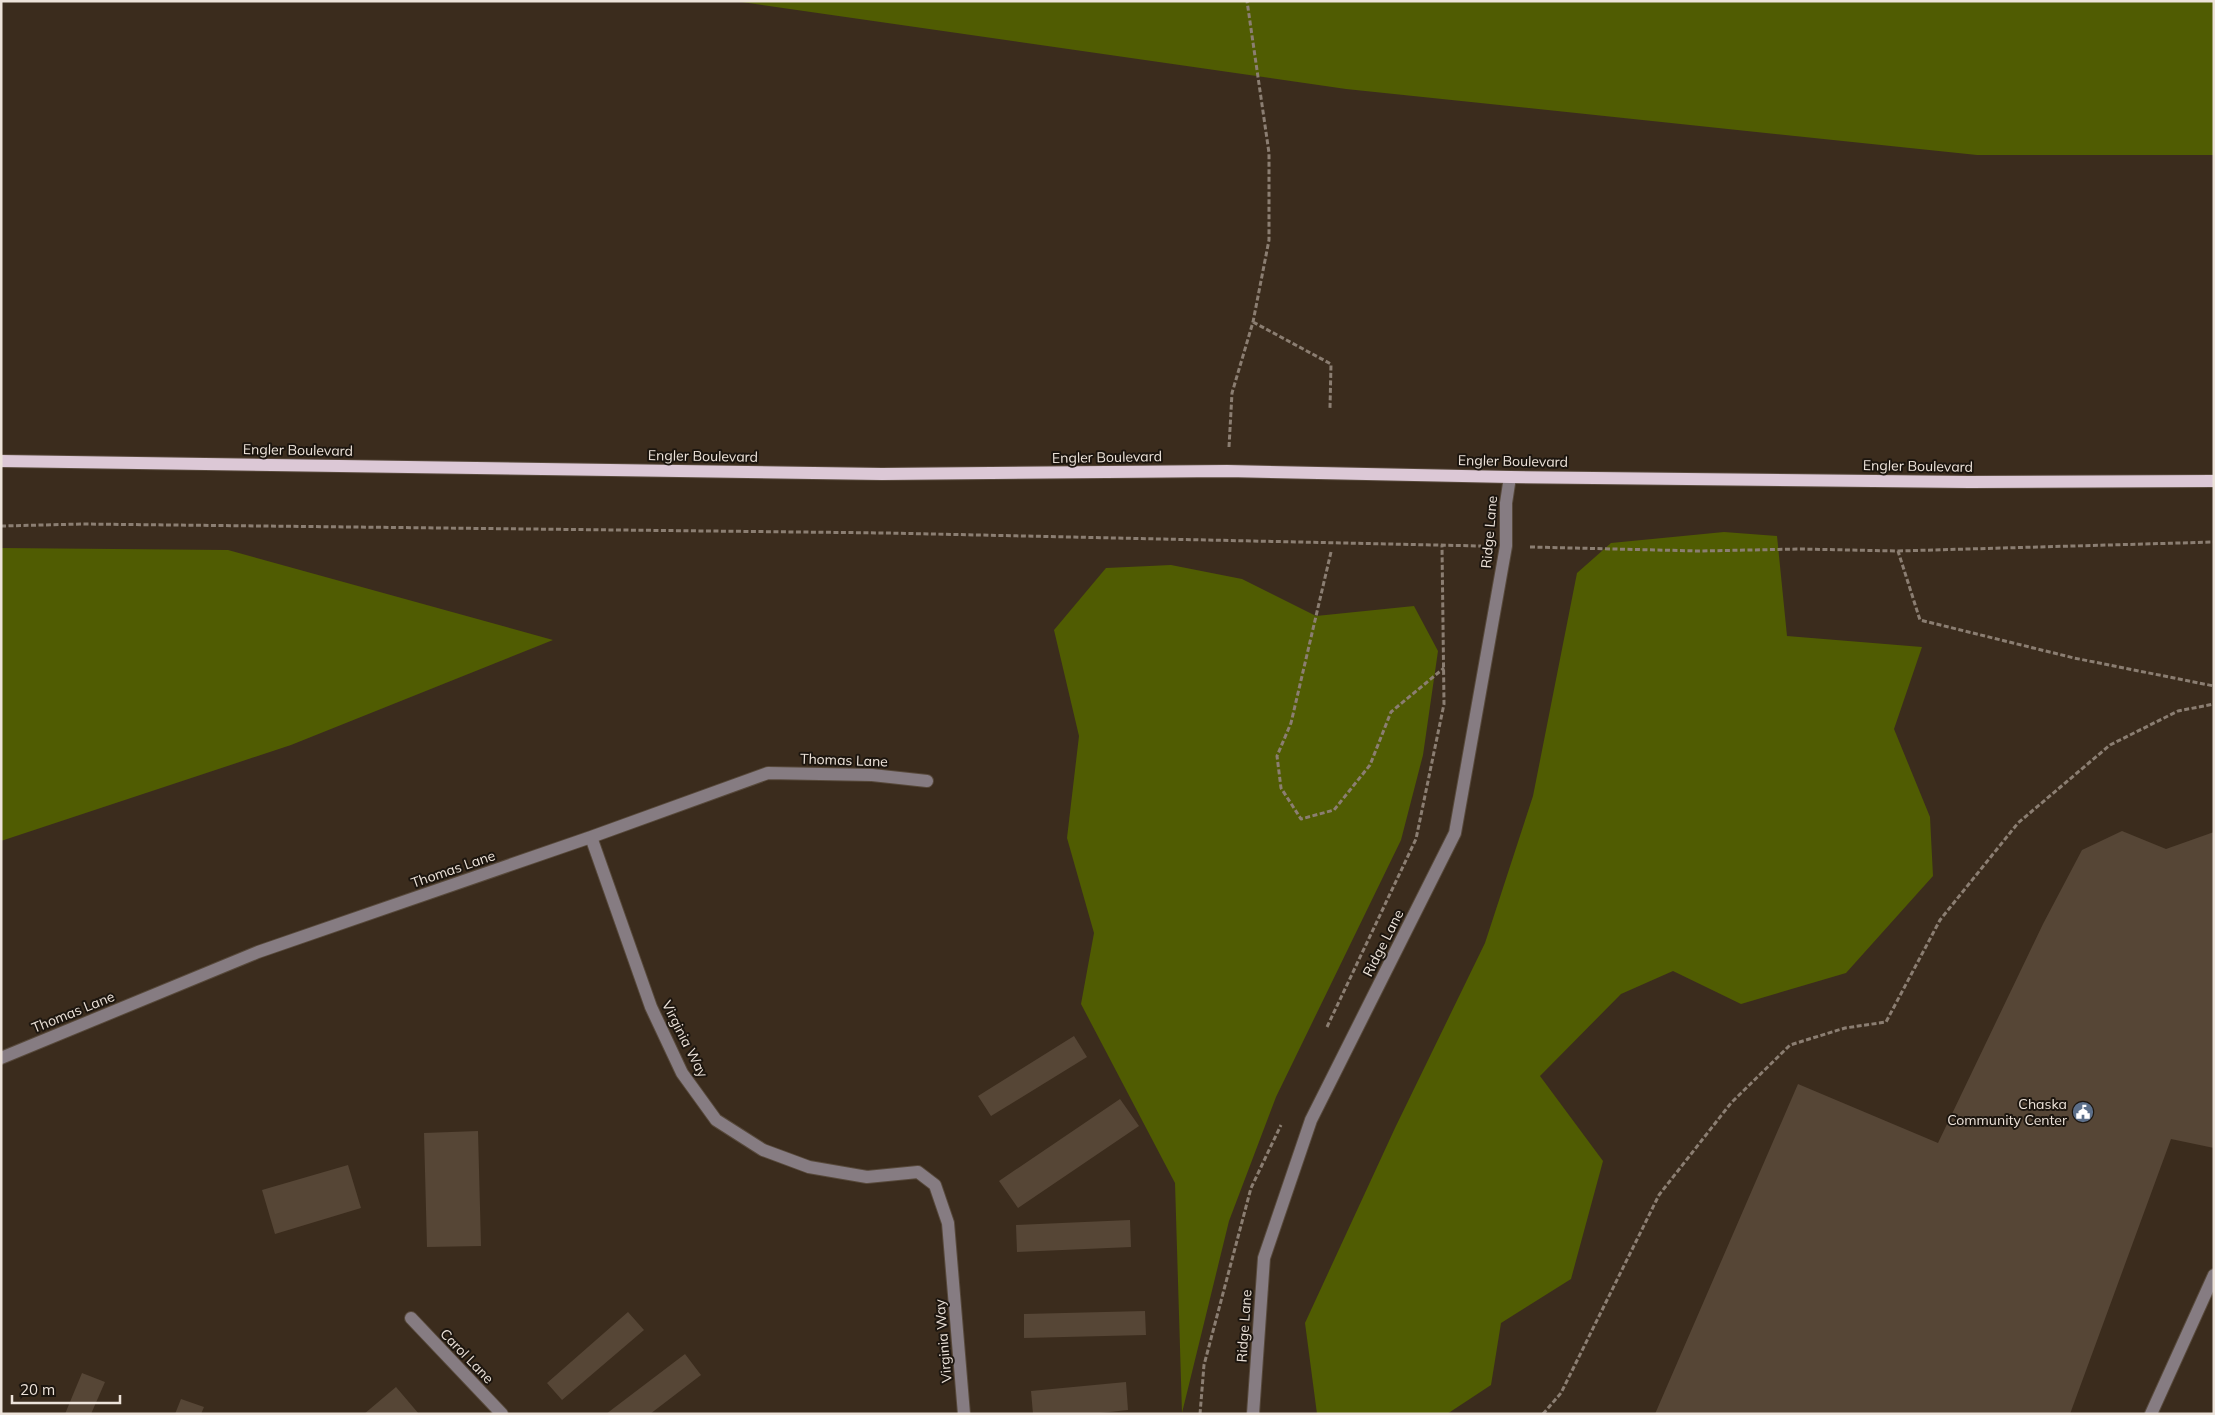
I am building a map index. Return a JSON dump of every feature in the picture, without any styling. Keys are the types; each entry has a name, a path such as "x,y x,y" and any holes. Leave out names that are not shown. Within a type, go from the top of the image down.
{"main road":[{"name":"Engler Boulevard","path":"1,461 882,474 1228,471 1969,482 2214,481"}],"street":[{"name":"Ridge Lane","path":"1253,1414 1264,1258 1311,1120 1455,833 1506,546 1506,503 1510,476"},
{"name":"Thomas Lane","path":"1,1058 258,952 591,837 768,773 872,775 927,781"},
{"name":"Virginia Way","path":"591,837 651,1007 682,1074 716,1120 763,1150 809,1167 867,1177 918,1172 935,1185 948,1223 964,1414"},
{"path":"2151,1414 2214,1275"},
{"name":"Carol Lane","path":"411,1318 502,1414"}],"path":[{"path":"1228,471 1232,393 1253,322 1269,240 1269,153 1247,1"},
{"path":"1253,322 1331,364 1330,408"},
{"path":"1,526 82,524 897,533 1699,551 1800,549 1898,551 2214,542"},
{"path":"1324,1032 1416,840 1444,704 1442,545"},
{"path":"1898,551 1920,620 2074,658 2214,686"},
{"path":"1331,552 1291,723 1278,756 1280,788 1301,819 1334,810 1370,764 1391,712 1444,668"},
{"path":"1543,1414 1562,1393 1659,1195 1731,1103 1790,1045 1845,1028 1886,1022 1940,920 2018,823 2110,745 2178,711 2214,704"},
{"path":"1200,1414 1204,1365 1251,1188 1284,1118"}],"green space":[{"path":"735,1 2214,1 2214,155 1977,155 1346,89"},
{"path":"1724,532 1777,536 1787,636 1922,647 1894,729 1930,817 1933,876 1846,973 1741,1004 1673,971 1621,994 1540,1076 1603,1161 1571,1279 1501,1323 1491,1385 1447,1414 1317,1414 1305,1323 1395,1128 1485,943 1533,796 1577,573 1611,543"},
{"path":"1,548 228,550 553,640 291,745 1,841"},
{"path":"1171,565 1242,579 1316,616 1414,606 1438,651 1423,755 1401,840 1276,1097 1229,1221 1182,1413 1175,1183 1081,1004 1094,933 1067,838 1079,736 1054,630 1106,568"}],"building":[{"name":"Chaska Community Center","path":"2122,831 2166,849 2214,832 2214,1148 2171,1139 2070,1414 1655,1414 1798,1084 1938,1143 2043,924 2082,850"},
{"path":"1074,1036 1087,1057 991,1116 978,1096"},
{"path":"1120,1099 1139,1126 1018,1208 999,1181"},
{"path":"478,1131 481,1246 427,1247 424,1133"},
{"path":"348,1165 361,1208 275,1234 262,1190"},
{"path":"1130,1220 1131,1247 1017,1252 1016,1225"},
{"path":"1145,1311 1146,1335 1024,1338 1024,1314"},
{"path":"628,1312 644,1330 562,1400 547,1383"},
{"path":"685,1354 701,1375 650,1414 606,1414"},
{"path":"82,1373 105,1382 91,1414 65,1414"},
{"path":"1126,1382 1128,1410 1091,1414 1033,1414 1031,1391"},
{"path":"396,1387 419,1414 364,1414"},
{"path":"181,1399 204,1407 201,1414 175,1414"}],"place":[{"name":"Chaska Community Center","path":"2083,1112"}]}
